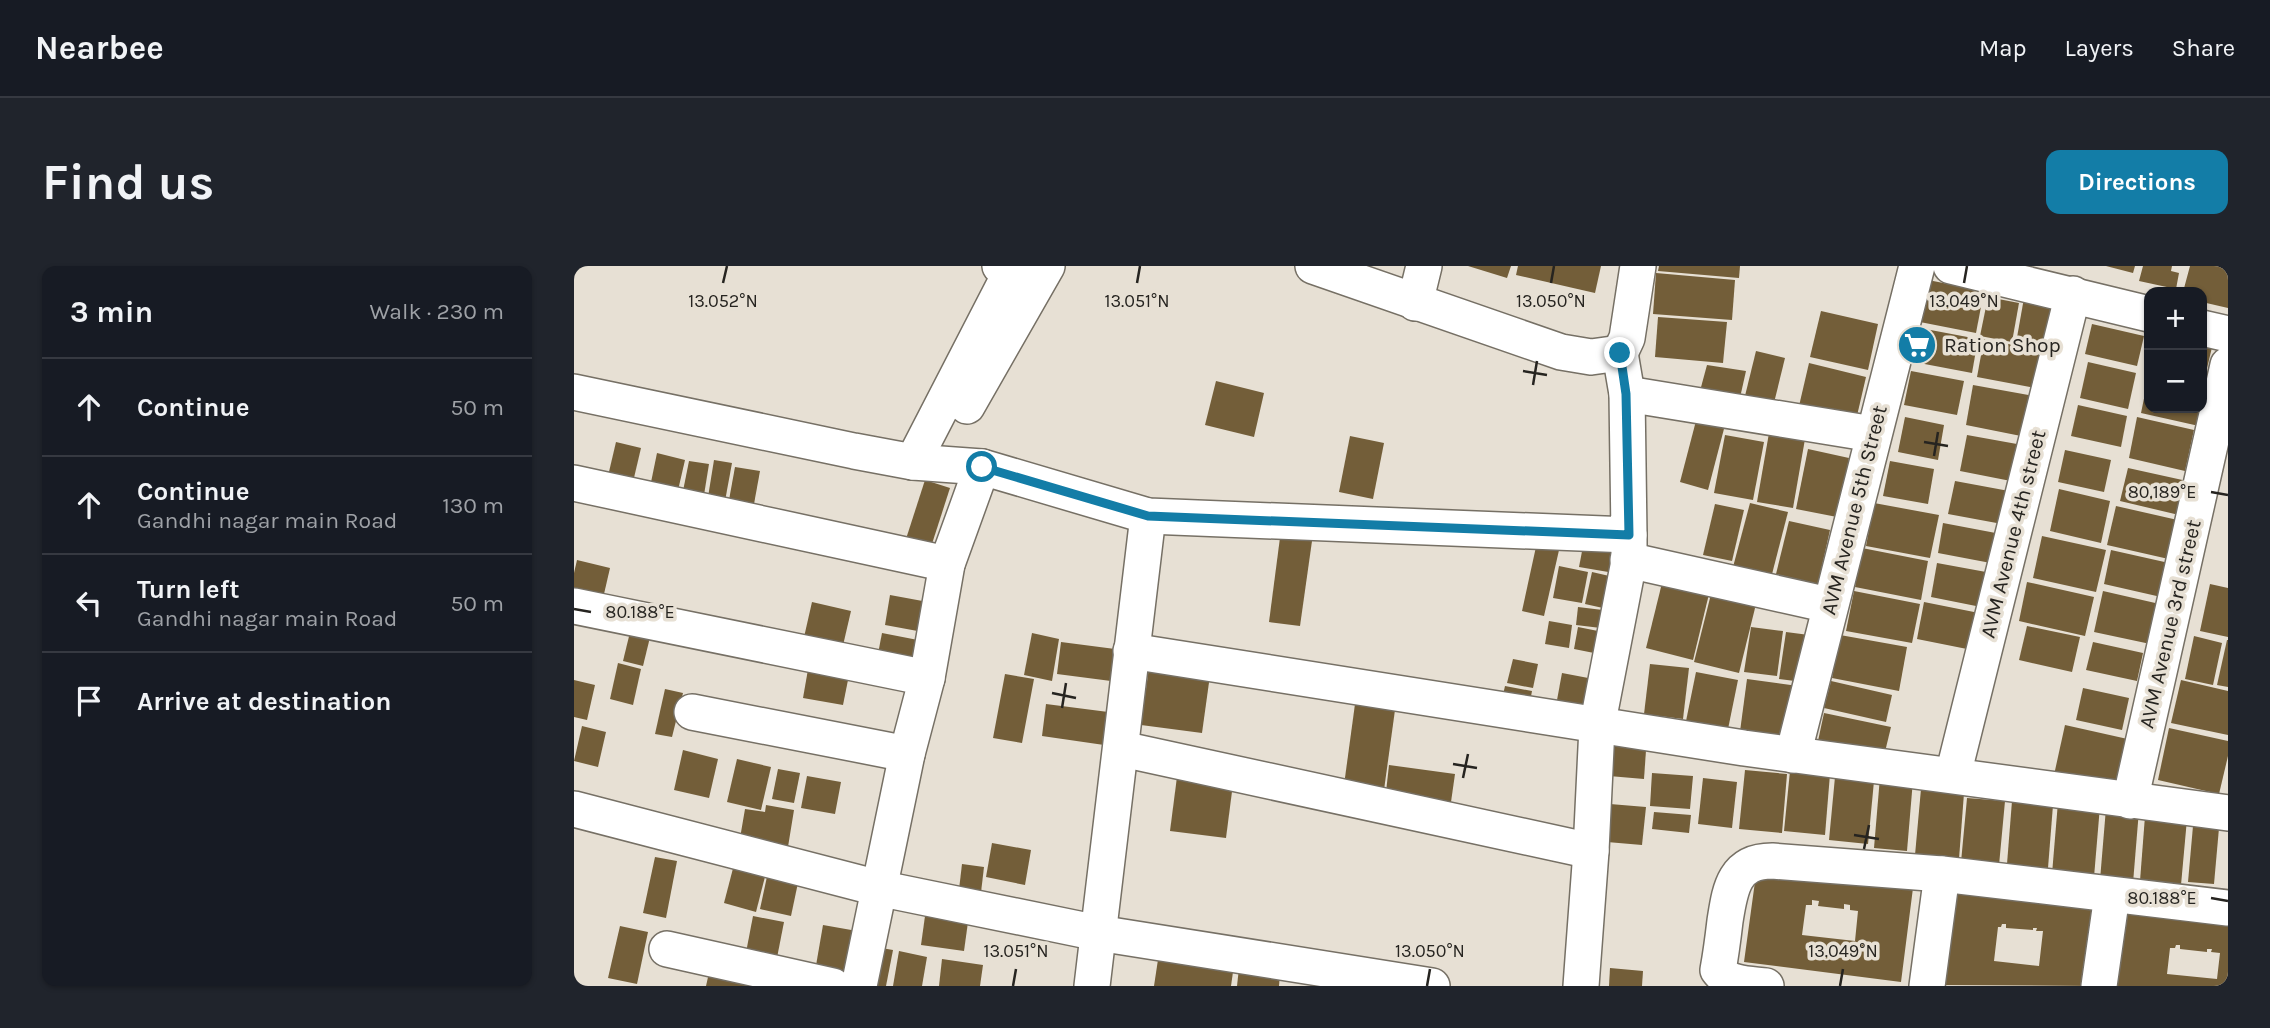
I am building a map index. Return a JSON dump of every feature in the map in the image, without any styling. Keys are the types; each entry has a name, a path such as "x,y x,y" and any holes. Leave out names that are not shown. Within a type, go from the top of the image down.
{"street":[{"path":"924,463 1012,270 1000,266"},
{"path":"924,463 1047,266"},
{"path":"1313,266 1561,352 1591,357 1620,353"},
{"path":"1415,303 1424,266"},
{"path":"1581,986 1597,727 1628,547 1626,394 1620,353 1627,338 1638,266"},
{"name":"AVM Avenue 5th Street","path":"1793,755 1917,266"},
{"path":"1951,266 2073,293 2144,313"},
{"name":"AVM Avenue 4th street","path":"1953,775 2073,293"},
{"path":"2207,329 2228,334"},
{"name":"AVM Avenue 3rd street","path":"2130,801 2228,365"},
{"path":"574,392 924,463 982,467 1148,516 1628,547 1829,605"},
{"path":"1626,394 1873,434"},
{"path":"859,986 907,754 927,678 947,564 982,467"},
{"path":"574,483 947,564"},
{"path":"1092,986 1148,516"},
{"path":"574,606 927,678"},
{"path":"1131,651 1597,727 2228,813"},
{"path":"692,712 907,754"},
{"path":"1122,748 1591,851"},
{"path":"574,809 878,888 1098,933 1432,986"},
{"path":"1766,986 1741,984 1723,976 1718,978 1730,886 1749,865 1772,861 1942,874 2228,908"},
{"path":"1927,986 1942,874"},
{"path":"2099,986 2112,895"},
{"path":"667,949 833,986"}],"building":[{"path":"1468,266 1511,266 1507,278"},
{"path":"1518,266 1601,266 1595,293 1516,275"},
{"path":"1659,266 1740,266 1739,278 1658,271"},
{"path":"2106,266 2135,266 2133,273"},
{"path":"2143,266 2172,266 2171,271 2179,273 2176,287 2139,281"},
{"path":"2190,266 2228,266 2228,308 2207,303 2207,287 2184,287"},
{"path":"1656,273 1735,280 1732,320 1653,314"},
{"path":"1928,280 1984,291 1976,333 1920,322"},
{"path":"1988,297 2019,303 2012,342 1980,336"},
{"path":"2024,298 2058,305 2050,349 2016,343"},
{"path":"1821,311 1878,324 1868,370 1810,357"},
{"path":"1658,317 1727,322 1723,363 1655,357"},
{"path":"2092,324 2144,336 2137,366 2085,354"},
{"path":"1920,328 1978,339 1972,373 1914,362"},
{"path":"1984,339 2042,351 2035,388 1977,377"},
{"path":"2207,341 2213,343 2207,368"},
{"path":"1756,351 1785,358 1772,411 1743,404"},
{"path":"2088,362 2136,373 2128,409 2080,398"},
{"path":"1809,363 1866,377 1856,420 1799,406"},
{"path":"1707,365 1746,371 1737,411 1697,402"},
{"path":"1911,371 1964,381 1957,415 1904,405"},
{"path":"1216,381 1264,393 1254,437 1205,425"},
{"path":"1973,385 2034,396 2026,437 1966,425"},
{"path":"2144,398 2144,413 2202,413 2199,426 2141,413"},
{"path":"2078,405 2127,416 2121,447 2071,436"},
{"path":"1697,417 1725,425 1708,490 1680,482"},
{"path":"1905,417 1944,425 1938,460 1898,452"},
{"path":"2137,417 2194,430 2185,471 2129,458"},
{"path":"1769,433 1805,439 1793,508 1757,502"},
{"path":"1725,435 1764,442 1753,500 1714,493"},
{"path":"1967,435 2028,446 2021,483 1960,471"},
{"path":"1350,436 1384,443 1373,499 1339,492"},
{"path":"616,442 641,448 633,482 608,476"},
{"path":"1808,449 1849,458 1837,517 1796,509"},
{"path":"2065,450 2111,460 2104,492 2058,482"},
{"path":"657,453 685,460 676,499 649,492"},
{"path":"714,460 732,463 725,501 708,497"},
{"path":"689,461 709,464 704,495 683,491"},
{"path":"1890,461 1934,469 1928,504 1883,496"},
{"path":"735,467 760,471 754,504 729,500"},
{"path":"2128,468 2187,481 2179,515 2120,501"},
{"path":"925,480 950,488 930,550 905,542"},
{"path":"1955,481 2009,491 2002,524 1948,514"},
{"path":"2059,489 2110,501 2101,543 2050,531"},
{"path":"1750,503 1788,512 1771,578 1733,567"},
{"path":"1874,503 1939,515 1930,558 1866,546"},
{"path":"1715,504 1744,510 1732,561 1703,555"},
{"path":"2116,506 2182,521 2173,560 2107,545"},
{"path":"1789,521 1830,530 1818,584 1776,574"},
{"path":"1943,523 2001,534 1996,564 1938,553"},
{"path":"1281,530 1313,534 1300,626 1269,622"},
{"path":"1539,533 1562,537 1544,616 1522,611"},
{"path":"1585,536 1626,543 1620,574 1579,567"},
{"path":"2042,536 2106,550 2096,592 2033,578"},
{"path":"1862,548 1928,561 1921,600 1855,587"},
{"path":"2111,550 2169,563 2161,597 2104,584"},
{"path":"577,560 610,568 601,607 574,601"},
{"path":"1937,563 1997,574 1991,609 1931,597"},
{"path":"1559,566 1588,572 1582,603 1553,598"},
{"path":"1592,572 1618,578 1612,610 1585,604"},
{"path":"2027,582 2094,597 2085,636 2019,621"},
{"path":"1662,583 1709,594 1693,660 1646,648"},
{"path":"2210,584 2228,588 2228,637 2200,631"},
{"path":"1712,590 1757,600 1739,673 1694,662"},
{"path":"1854,591 1920,604 1912,643 1846,631"},
{"path":"2103,591 2164,605 2155,645 2094,632"},
{"path":"890,595 928,602 923,632 885,625"},
{"path":"812,602 851,611 841,654 802,646"},
{"path":"1924,602 1979,613 1972,650 1917,639"},
{"path":"1578,607 1611,611 1609,629 1576,625"},
{"path":"1549,621 1572,625 1569,648 1545,644"},
{"path":"632,624 652,629 643,666 623,661"},
{"path":"2027,626 2080,637 2072,672 2019,660"},
{"path":"1578,627 1608,633 1604,655 1574,649"},
{"path":"1751,627 1783,631 1777,676 1744,672"},
{"path":"1786,632 1809,635 1803,682 1779,679"},
{"path":"882,633 923,641 918,672 876,664"},
{"path":"1032,633 1059,639 1052,681 1024,675"},
{"path":"1840,635 1907,647 1899,691 1832,678"},
{"path":"2194,636 2222,643 2213,685 2185,679"},
{"path":"2228,640 2228,687 2217,685"},
{"path":"1061,642 1115,649 1111,681 1057,674"},
{"path":"2093,642 2143,653 2137,681 2086,670"},
{"path":"810,658 851,665 843,705 803,698"},
{"path":"1513,659 1538,664 1533,688 1507,683"},
{"path":"1150,660 1211,668 1202,733 1141,725"},
{"path":"618,663 641,669 633,705 610,699"},
{"path":"1650,664 1689,668 1683,719 1644,714"},
{"path":"1696,672 1738,680 1727,734 1685,726"},
{"path":"1562,673 1604,681 1599,708 1557,700"},
{"path":"1005,674 1034,679 1022,743 993,738"},
{"path":"1747,679 1798,686 1789,747 1739,739"},
{"path":"574,680 595,685 587,720 574,717"},
{"path":"2181,680 2228,691 2228,735 2171,723"},
{"path":"1831,681 1892,695 1886,722 1824,708"},
{"path":"1505,686 1532,691 1528,713 1500,708"},
{"path":"2083,688 2129,698 2122,730 2076,720"},
{"path":"665,689 683,693 672,737 655,734"},
{"path":"1046,704 1116,713 1111,746 1042,736"},
{"path":"1355,704 1395,710 1384,790 1344,785"},
{"path":"1824,713 1891,727 1884,756 1818,741"},
{"path":"2065,725 2132,740 2121,789 2054,775"},
{"path":"582,726 606,732 598,767 574,761"},
{"path":"2169,728 2228,741 2228,756 2219,794 2158,780"},
{"path":"1613,733 1647,736 1644,779 1609,776"},
{"path":"683,750 718,759 709,798 674,790"},
{"path":"737,759 771,767 761,810 727,802"},
{"path":"1389,765 1455,774 1450,809 1385,801"},
{"path":"778,769 800,773 794,803 772,799"},
{"path":"1178,769 1234,776 1226,838 1170,831"},
{"path":"1745,770 1787,774 1782,833 1739,829"},
{"path":"1790,771 1830,774 1825,835 1784,831"},
{"path":"1652,773 1693,776 1690,809 1650,806"},
{"path":"807,776 841,782 835,814 801,808"},
{"path":"1835,777 1874,781 1868,844 1829,840"},
{"path":"1880,777 1913,780 1907,851 1874,848"},
{"path":"1703,778 1737,782 1732,828 1698,824"},
{"path":"1921,789 1964,793 1959,859 1915,855"},
{"path":"1967,798 2005,801 1999,865 1961,862"},
{"path":"2012,801 2053,805 2048,868 2007,864"},
{"path":"2058,802 2100,806 2094,877 2052,874"},
{"path":"1610,804 1646,807 1642,845 1607,842"},
{"path":"766,805 794,810 787,853 739,844 745,809 765,812"},
{"path":"2106,808 2139,810 2133,883 2100,880"},
{"path":"1654,812 1691,815 1689,833 1652,829"},
{"path":"2145,816 2187,819 2181,885 2140,881"},
{"path":"2193,826 2219,828 2214,884 2188,882"},
{"path":"992,843 1031,850 1025,885 986,877"},
{"path":"737,853 769,861 756,912 724,903"},
{"path":"655,857 677,861 666,918 643,913"},
{"path":"962,864 984,867 980,901 958,898"},
{"path":"1757,867 1913,888 1901,982 1744,962","holes":["1812,900 1819,901 1818,906 1844,909 1844,904 1850,905 1850,910 1858,911 1855,941 1802,935 1806,905 1812,905"]},
{"path":"768,872 799,878 791,916 760,909"},
{"path":"1948,884 2104,901 2094,986 1936,985","holes":["2006,924 2006,928 2037,928 2036,931 2043,931 2039,966 1994,961 1998,927"]},
{"path":"2123,908 2228,918 2228,986 2115,986","holes":["2180,945 2180,949 2207,952 2207,949 2212,949 2211,952 2220,953 2217,979 2167,974 2170,948"]},
{"path":"753,916 784,922 775,968 744,963"},
{"path":"925,916 968,922 964,951 921,945"},
{"path":"823,925 857,931 848,982 814,977"},
{"path":"620,926 648,932 637,984 608,978"},
{"path":"870,946 893,950 886,986 863,986"},
{"path":"899,951 927,957 922,986 893,986"},
{"path":"1159,953 1234,965 1231,986 1154,986"},
{"path":"942,959 983,965 980,986 939,986"},
{"path":"711,964 761,986 706,986"},
{"path":"1239,968 1280,974 1279,986 1237,986"},
{"path":"1610,968 1643,971 1642,986 1609,986"}],"place":[{"name":"Ration Shop","path":"1917,345"}],"route":[{"path":"982,467 1148,516 1629,535 1626,394 1620,353"}]}
